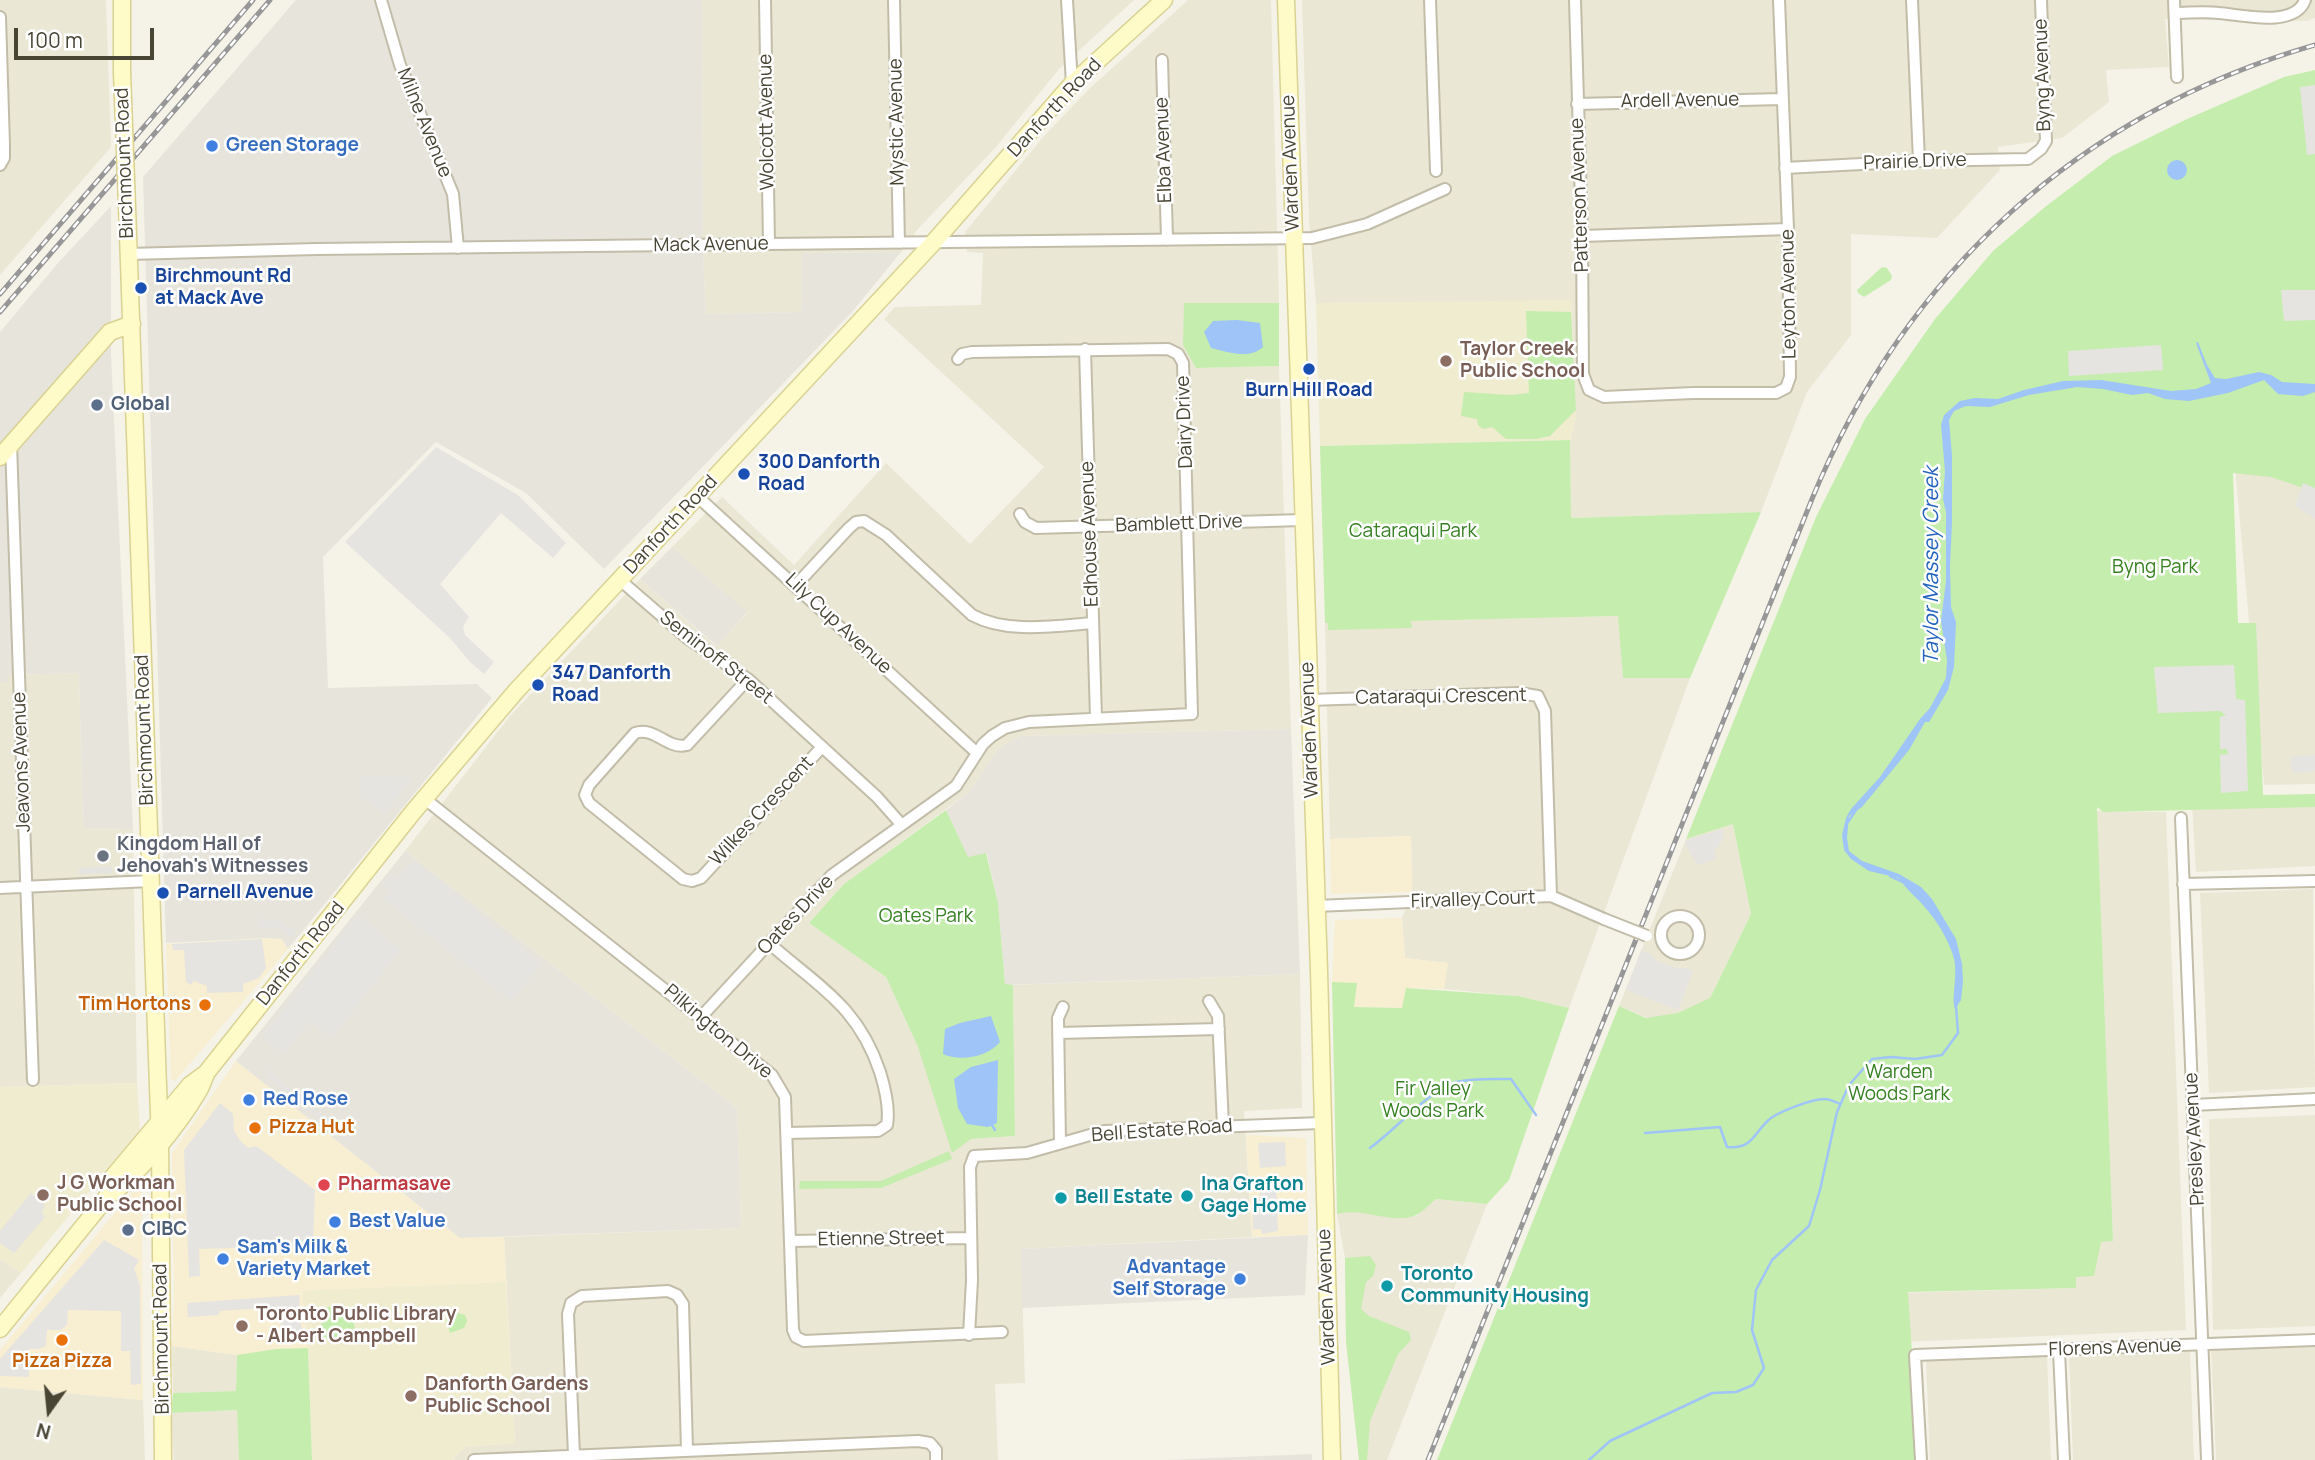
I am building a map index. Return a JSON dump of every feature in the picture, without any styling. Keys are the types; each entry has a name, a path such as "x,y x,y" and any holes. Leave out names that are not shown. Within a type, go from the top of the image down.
{"main road":[{"name":"Birchmount Road","path":"122,0 128,254 157,1122 160,1143 163,1460"},
{"name":"Danforth Road","path":"0,1329 107,1197 124,1185 160,1143 196,1096 205,1074 425,799 517,690 932,244 1073,84 1164,0"},
{"name":"Warden Avenue","path":"1286,0 1332,1460"},
{"path":"5,450 114,328 132,324"},
{"name":"Danforth Road","path":"107,1197 112,1178 190,1084 205,1074"}],"street":[{"name":"Milne Avenue","path":"381,0 400,65 453,194 458,248"},
{"name":"Wolcott Avenue","path":"765,0 769,244"},
{"name":"Mystic Avenue","path":"894,0 900,243"},
{"path":"1067,0 1073,84"},
{"path":"1430,0 1436,171"},
{"name":"Patterson Avenue","path":"1575,0 1583,374 1589,390"},
{"name":"Leyton Avenue","path":"1589,390 1604,397 1776,393 1786,388 1790,377 1788,229 1779,0"},
{"path":"1912,0 1919,161"},
{"name":"Byng Avenue","path":"2041,0 2046,141 2041,149"},
{"path":"2174,0 2177,77"},
{"path":"2175,13 2216,12 2255,17 2290,15 2302,8 2305,0"},
{"path":"0,17 4,145 4,158 0,164"},
{"name":"Elba Avenue","path":"1162,60 1167,240"},
{"name":"Ardell Avenue","path":"1577,104 1782,99"},
{"name":"Prairie Drive","path":"1785,168 2028,159 2041,149"},
{"path":"1293,238 1312,239 1367,224 1445,189"},
{"path":"1582,236 1788,229"},
{"name":"Mack Avenue","path":"128,254 305,249 1293,238"},
{"name":"Edhouse Avenue","path":"1085,349 1096,718"},
{"name":"Dairy Drive","path":"958,359 962,354 972,352 1168,349 1178,354 1183,363 1192,714 1096,718"},
{"name":"Jeavons Avenue","path":"5,450 33,1080"},
{"name":"Lily Cup Avenue","path":"698,496 977,753"},
{"name":"Bamblett Drive","path":"1020,514 1025,523 1036,528 1302,520"},
{"path":"796,585 849,528 856,522 864,521 886,535 972,615 986,622 1002,626 1093,623"},
{"name":"Seminoff Street","path":"620,580 687,638 748,679 877,797 901,824"},
{"name":"Wilkes Crescent","path":"748,679 687,745 680,747 671,744 652,732 643,730 635,733 589,785 585,795 589,803 683,878 692,881 701,878 822,747"},
{"name":"Cataraqui Crescent","path":"1309,700 1519,693 1538,696 1545,711 1551,896"},
{"path":"977,753 992,736 1004,728 1029,722 1096,718"},
{"name":"Oates Drive","path":"701,1017 832,875 956,786 977,753"},
{"name":"Pilkington Drive","path":"425,799 772,1075 785,1097 793,1330 796,1337 804,1341 1002,1332"},
{"name":"Presley Avenue","path":"2180,818 2207,1460"},
{"path":"0,888 150,881"},
{"path":"2183,884 2315,881"},
{"name":"Firvalley Court","path":"1316,906 1551,896 1662,942"},
{"path":"770,944 838,1000 856,1022 871,1047 889,1114 887,1125 878,1131 787,1133"},
{"path":"1209,1001 1218,1016 1223,1126"},
{"path":"1060,1143 1058,1018 1063,1007"},
{"path":"1058,1033 1219,1029"},
{"path":"2193,1105 2315,1100"},
{"name":"Bell Estate Road","path":"969,1335 972,1280 970,1167 974,1156 1027,1153 1104,1131 1321,1123"},
{"name":"Etienne Street","path":"791,1241 971,1238"},
{"path":"574,1455 568,1314 571,1303 582,1296 668,1291 677,1295 682,1304 687,1450"},
{"name":"Florens Avenue","path":"1921,1460 1915,1355 2315,1340"},
{"path":"2059,1351 2064,1460"},
{"path":"474,1460 918,1441 930,1443 936,1450 936,1460"}],"shaded area":[{"path":"0,0 106,0 111,147 0,275"},
{"path":"296,0 702,0 703,253 706,314 801,312 802,253 901,252 852,312 604,569 526,493 436,442 323,557 328,688 477,684 492,698 288,949 282,939 267,938 166,943 143,177"},
{"path":"702,0 1134,0 1059,69 996,147 917,230 901,252 802,253 802,312 706,314 703,253"},
{"path":"1188,0 1271,0 1279,303 1184,303 1196,368 1279,366 1291,729 1022,736 1008,742 996,752 969,792 844,884 809,923 886,977 918,1047 971,1139 1015,1136 1013,985 1300,974 1302,1108 1244,1111 1252,1237 1021,1249 1025,1383 995,1384 998,1460 451,1460 466,1447 515,1443 504,1237 741,1228 737,1108 405,851 510,716 640,579 716,646 747,613 672,547 722,497 794,565 886,463 970,544 1044,467 884,319 895,307 981,305 983,253 967,252 965,232 1044,136 1089,89"},
{"path":"1302,0 2315,0 2315,18 2307,21 2165,19 2169,67 2106,70 2109,102 2062,138 1998,147 2000,170 1937,238 1851,234 1851,335 1807,392 1761,512 1571,518 1570,440 1576,418 1571,301 1316,303 1309,221"},
{"path":"2315,85 2315,154 2307,155 2300,87"},
{"path":"111,206 111,354 133,829 83,828 79,673 9,675 8,683 0,682 0,332"},
{"path":"2281,290 2315,290 2315,320 2284,321"},
{"name":"Taylor Creek Public School","path":"1571,300 1576,418 1570,440 1320,446 1316,303"},
{"path":"2161,345 2163,370 2069,376 2068,351"},
{"path":"436,447 518,495 566,543 553,558 501,513 440,584 469,617 463,627 465,635 494,662 484,674 450,638 345,542"},
{"path":"2235,468 2315,484 2315,784 2264,785"},
{"path":"2303,483 2315,488 2315,519 2295,506"},
{"path":"672,547 747,612 717,646 640,579"},
{"path":"1619,616 1623,678 1690,678 1569,1008 1518,996 1444,989 1447,963 1405,958 1402,918 1412,892 1411,836 1330,839 1325,623"},
{"path":"2234,665 2236,699 2245,700 2248,791 2221,793 2220,755 2228,754 2227,749 2220,749 2220,717 2226,715 2220,711 2158,713 2154,667"},
{"path":"79,673 83,828 133,829 137,1083 0,1087 0,682 8,682 8,675"},
{"path":"1291,729 1300,974 1005,985 998,903 987,854 968,858 946,810 969,792 996,752 1008,742 1022,736"},
{"path":"2315,755 2315,771 2292,773 2291,757"},
{"path":"360,776 414,777 385,813 360,797"},
{"path":"2315,801 2315,866 2196,872 2192,804"},
{"path":"2097,811 2166,812 2186,1330 1901,1342 1897,1293 2076,1288 2074,1242 2113,1241"},
{"path":"1733,824 1751,914 1691,1036 1619,1006 1686,839"},
{"path":"1722,829 1724,837 1714,852 1716,859 1698,865 1685,841"},
{"path":"1411,836 1412,892 1331,892 1330,839"},
{"path":"405,851 737,1108 741,1228 460,1238 236,1061"},
{"path":"413,860 542,963 511,1001 383,898 389,891 382,886 393,874 399,878"},
{"path":"112,867 112,873 79,874 79,868"},
{"path":"2313,889 2315,1087 2209,1093 2200,893"},
{"path":"357,915 401,949 332,1038 310,1021 284,1054 262,1037"},
{"path":"1402,918 1405,958 1448,963 1444,989 1406,988 1403,1008 1354,1007 1332,982 1335,920"},
{"path":"258,919 279,920 296,932 291,938 278,928 259,928"},
{"path":"262,939 266,968 259,978 243,984 243,992 207,993 207,986 194,981 191,985 186,982 184,950 173,950 172,944"},
{"path":"282,939 288,949 175,1081 171,1079 166,944"},
{"path":"1641,950 1657,961 1693,971 1678,1010 1626,990"},
{"path":"236,1061 460,1238 504,1237 506,1282 302,1291 308,1348 237,1355 172,1346 172,1153"},
{"path":"266,1069 351,1138 352,1145 266,1077"},
{"name":"J G Workman Public School","path":"137,1083 140,1131 21,1273 0,1259 0,1087"},
{"path":"220,1103 233,1114 234,1131 242,1143 249,1148 256,1146 315,1190 313,1246 199,1249 200,1276 189,1277 184,1150"},
{"path":"2315,1115 2315,1326 2213,1330 2209,1119"},
{"path":"1246,1135 1306,1138 1308,1235 1252,1237"},
{"path":"1285,1142 1286,1166 1260,1168 1258,1143"},
{"path":"1276,1181 1278,1231 1262,1234 1261,1229 1253,1229 1252,1198 1260,1197 1259,1182"},
{"path":"142,1186 143,1400 0,1387 0,1350 134,1190"},
{"path":"31,1193 45,1205 42,1213 45,1217 14,1253 0,1243 0,1231"},
{"path":"1436,1199 1487,1204 1387,1460 1359,1460 1346,1341 1345,1258 1337,1214 1346,1211 1416,1216"},
{"path":"1308,1235 1305,1295 1022,1308 1021,1249"},
{"path":"104,1240 139,1260 134,1269 140,1285 141,1384 131,1385 130,1351 121,1351 121,1311 68,1310 67,1325 61,1330 47,1330 46,1346 29,1349 29,1377 0,1376 0,1359"},
{"path":"0,1259 21,1273 0,1298"},
{"name":"Danforth Gardens Public School","path":"506,1282 515,1443 466,1447 451,1460 312,1460 308,1348 302,1291"},
{"path":"299,1295 302,1335 282,1336 279,1307 219,1311 219,1315 188,1317 187,1303"},
{"path":"172,1346 237,1355 236,1391 173,1393"},
{"path":"2315,1346 2315,1460 2216,1460 2211,1349"},
{"path":"2190,1352 2194,1460 2073,1460 2069,1356"},
{"path":"2047,1356 2051,1460 1930,1460 1926,1360"},
{"path":"0,1387 143,1400 145,1460 0,1460"},
{"path":"237,1410 239,1460 174,1460 171,1413"},
{"path":"1312,1454 1312,1460 1166,1460"}],"green space":[{"name":"Warden Woods Park","path":"2315,70 2315,492 2271,477 2233,473 2238,623 2256,623 2263,795 2315,794 2315,807 2103,812 2097,807 2113,1241 2101,1242 2094,1276 2076,1277 2076,1288 1908,1292 1919,1460 1437,1460 1619,1006 1646,1018 1678,1013 1710,998 1751,914 1733,824 1686,839 1816,517 1865,419 1935,319 1993,251 2045,207 2112,156 2187,119 2284,77"},
{"path":"1882,267 1887,268 1892,276 1891,280 1864,297 1858,293 1857,290"},
{"path":"1184,303 1279,303 1279,366 1196,368 1183,345"},
{"path":"1526,311 1571,312 1576,410 1550,436 1506,439 1492,427 1483,429 1478,425 1477,419 1461,416 1464,392 1511,395 1529,393"},
{"name":"Cataraqui Park","path":"1570,440 1571,518 1761,512 1690,678 1623,678 1618,616 1411,621 1412,628 1328,630 1328,623 1325,623 1320,446"},
{"name":"Oates Park","path":"946,810 968,857 986,853 998,903 1005,984 1013,985 1015,1136 971,1139 952,1153 918,1047 886,977 809,923 844,884"},
{"name":"Fir Valley Woods Park","path":"1332,982 1357,983 1354,1007 1402,1008 1406,988 1518,996 1569,1008 1509,1180 1487,1204 1436,1199 1417,1215 1405,1218 1356,1212 1337,1214"},
{"path":"949,1151 952,1159 881,1188 799,1189 800,1181 881,1181"},
{"path":"1370,1256 1376,1265 1373,1276 1366,1282 1361,1309 1369,1316 1409,1332 1411,1340 1398,1354 1370,1421 1367,1460 1359,1460 1346,1341 1345,1258"},
{"path":"336,1306 351,1311 355,1329 353,1336 345,1340 322,1339 321,1308"},
{"path":"450,1311 465,1315 467,1321 464,1328 450,1333 446,1321"},
{"path":"308,1348 312,1460 239,1460 237,1410 171,1413 173,1393 236,1391 237,1355 276,1349"}],"water":[{"path":"2177,160 2184,163 2187,170 2184,177 2177,180 2170,177 2167,170 2170,163"},
{"path":"1213,321 1260,323 1263,347 1245,354 1211,348 1204,332"},
{"path":"2198,342 2215,378 2226,379 2259,372 2282,382 2315,384 2315,392 2303,396 2278,394 2264,380 2228,393 2189,401 2165,399 2148,393 2132,395 2077,387 2029,395 1990,407 1966,406 1954,411 1949,420 1952,456 1951,607 1956,622 1954,667 1948,690 1929,722 1925,722 1909,750 1862,807 1849,816 1847,838 1849,851 1862,861 1899,874 1921,887 1932,899 1956,939 1962,964 1961,1000 1955,1009 1954,959 1936,921 1899,878 1869,871 1851,859 1844,850 1842,835 1851,809 1880,777 1930,708 1946,678 1947,660 1941,621 1946,581 1946,512 1943,499 1945,471 1941,425 1944,415 1960,401 1975,398 1998,399 2063,381 2101,380 2171,391 2196,389 2211,383 2196,343"},
{"path":"991,1016 1000,1042 995,1047 973,1057 957,1058 943,1054 945,1029"},
{"path":"998,1060 997,1123 988,1127 967,1124 958,1108 954,1079 971,1067"}],"waterway":[{"name":"Taylor Massey Creek","path":"1848,822 1856,810"},
{"name":"Taylor Massey Creek","path":"1890,876 1903,882"},
{"name":"Taylor Massey Creek","path":"1589,1460 1610,1441 1712,1393 1736,1392 1753,1385 1764,1368 1752,1330 1756,1290 1772,1260 1809,1226 1837,1112 1849,1085 1872,1059 1915,1059 1942,1055 1958,1033 1956,1006"},
{"path":"1370,1148 1436,1092 1456,1082 1511,1079 1536,1115"},
{"path":"1645,1133 1720,1127 1727,1147 1743,1146 1753,1139 1771,1118 1789,1109 1824,1099 1840,1104"},
{"path":"992,1125 995,1130"}],"railway":[{"path":"0,294 253,0"},
{"path":"0,312 270,0"},
{"path":"1428,1460 1812,499 1851,417 1897,342 1950,274 2010,213 2077,159 2150,113 2230,75 2315,45"}],"place":[{"name":"Green Storage","path":"212,146"},
{"name":"Birchmount Rd at Mack Ave","path":"141,288"},
{"name":"Taylor Creek Public School","path":"1446,361"},
{"name":"Burn Hill Road","path":"1309,369"},
{"name":"Global","path":"97,405"},
{"name":"300 Danforth Road","path":"744,474"},
{"name":"347 Danforth Road","path":"538,685"},
{"name":"Kingdom Hall of Jehovah's Witnesses","path":"103,856"},
{"name":"Parnell Avenue","path":"163,893"},
{"name":"Tim Hortons","path":"205,1005"},
{"name":"Red Rose","path":"249,1100"},
{"name":"Pizza Hut","path":"255,1128"},
{"name":"Pharmasave","path":"324,1185"},
{"name":"J G Workman Public School","path":"43,1195"},
{"name":"Ina Grafton Gage Home","path":"1187,1196"},
{"name":"Bell Estate","path":"1061,1198"},
{"name":"Best Value","path":"335,1222"},
{"name":"CIBC","path":"128,1230"},
{"name":"Sam's Milk & Variety Market","path":"223,1259"},
{"name":"Advantage Self Storage","path":"1240,1279"},
{"name":"Toronto Community Housing","path":"1387,1286"},
{"name":"Toronto Public Library - Albert Campbell","path":"242,1326"},
{"name":"Pizza Pizza","path":"62,1340"},
{"name":"Danforth Gardens Public School","path":"411,1396"}],"park label":[{"name":"Byng Park","path":"2155,568"}]}
